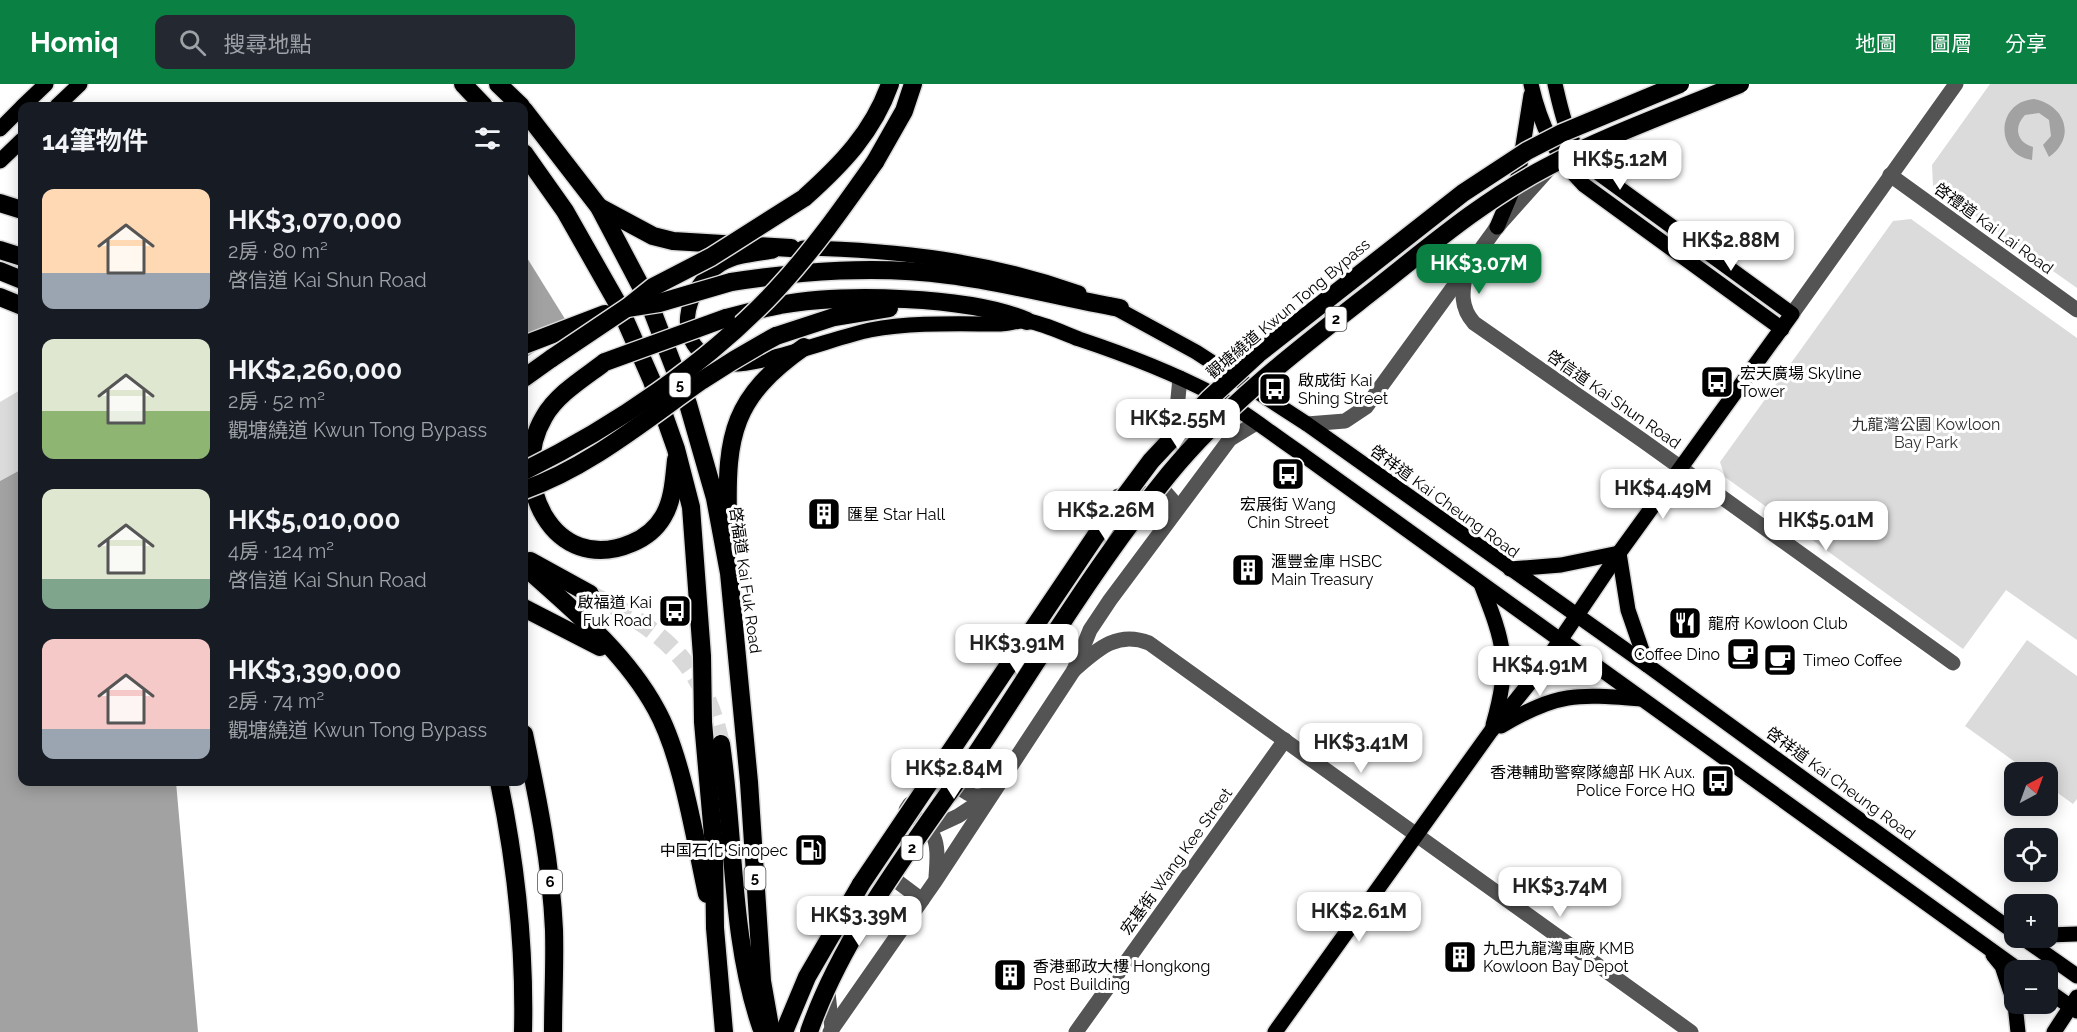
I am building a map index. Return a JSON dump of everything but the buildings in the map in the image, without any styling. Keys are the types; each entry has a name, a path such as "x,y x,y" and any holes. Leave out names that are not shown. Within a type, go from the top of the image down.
{"highway":[{"path":"463,84 480,102"},
{"name":"啓福道 Kai Fuk Road","path":"498,84 516,102"},
{"path":"528,375 628,307 652,287 711,257 804,198 854,151 870,128 890,84"},
{"path":"528,469 597,430 712,350 776,290 810,252 875,162 904,111 913,84"},
{"name":"觀塘繞道 Kwun Tong Bypass","path":"784,1032 812,967 861,884 1101,528 1151,461 1181,427 1258,354 1463,193 1527,151 1562,133 1680,84"},
{"name":"2","path":"809,1032 839,963 879,898 1124,535 1169,474 1216,423 1311,339 1455,226 1511,187 1580,150 1740,84"},
{"name":"啓福道 Kai Fuk Road","path":"528,116 599,207 648,300 688,404 715,498 729,573 749,782 762,981 771,1032"},
{"name":"5","path":"528,159 565,212 604,276 635,341 676,449 693,528 703,722 714,847 715,928 724,1032"},
{"path":"0,203 18,209"},
{"path":"599,207 653,236 672,241 791,248"},
{"path":"0,250 18,256"},
{"path":"528,344 628,307 659,303 731,282 771,276 869,269 948,274 1023,286 1119,308"},
{"path":"0,271 18,278"},
{"path":"0,297 18,304"},
{"path":"676,449 667,508 647,535 625,546 598,550 575,544 556,531 536,501 529,469 534,441 544,416 552,406 605,362 726,318 782,304 858,299 960,303 1007,312 1027,321"},
{"path":"528,488 558,476 596,454 731,361 776,336 834,317 918,302"},
{"path":"729,573 727,482 733,435 743,410 757,387 780,364 804,347"},
{"path":"528,559 590,594"},
{"path":"528,570 622,660"},
{"path":"528,610 622,660"},
{"name":"5","path":"622,660 657,711 680,777 715,928"},
{"path":"721,744 747,984 762,1032"},
{"name":"6","path":"528,753 542,819 550,877 554,931 553,1032"},
{"name":"6","path":"500,786 518,893 524,984 523,1032"}],"main road":[{"path":"28,102 46,84"},
{"path":"1275,1032 1491,731 1533,679 1680,467 1792,314 1603,178 1577,153 1568,134 1555,84"},
{"path":"1531,85 1543,125 1561,161 1591,191 1782,329"},
{"path":"1497,227 1520,169 1531,85"},
{"path":"61,102 76,88"},
{"path":"0,129 18,112"},
{"path":"0,161 18,144"},
{"name":"啓祥道 Kai Cheung Road","path":"804,347 746,364 728,364 703,353 692,338 686,319 694,289 723,263 791,248 917,254 954,260 1029,275 1119,308 1196,352 1306,423 2004,921"},
{"path":"804,347 872,330 908,325 1004,324 1027,321 1097,345 1180,378 1215,395 2005,960"},
{"path":"1510,569 1561,565 1619,553"},
{"path":"1619,553 1628,610 1647,665"},
{"path":"1481,584 1501,634 1506,663 1503,692 1491,731"},
{"path":"1491,731 1549,700 1584,694 1641,699"},
{"path":"2058,935 2077,934"},
{"path":"1986,946 2004,972"},
{"path":"2037,948 2077,976"},
{"path":"2054,1032 2075,1005 2058,996"},
{"path":"2016,1014 2018,1032"}],"street":[{"path":"1792,314 1956,84"},
{"path":"1306,423 1345,421 1366,407 1497,227 1540,178 1561,161 1577,153"},
{"name":"啓禮道 Kai Lai Road","path":"1890,175 2077,310"},
{"name":"啓信道 Kai Shun Road","path":"1466,272 1462,297 1466,314 1474,323 1680,467 1953,663"},
{"path":"936,880 936,843 930,829 906,810 1118,496 1169,434 1176,419 1180,378"},
{"path":"831,1030 936,880 991,793 1074,670 1090,630 1170,517 1230,439 1256,423"},
{"path":"1118,496 1165,492 1172,500 1170,517"},
{"path":"1074,670 1106,644 1123,638 1140,639 1156,647 1691,1032"},
{"name":"宏基街 Wang Kee Street","path":"1076,1032 1285,740"},
{"path":"940,762 968,795 982,797 991,793"},
{"path":"930,829 958,816 991,793"},
{"path":"831,1030 826,980 835,955 882,884 894,879 922,900"}],"green space":[{"path":"1990,84 2077,84 2077,288 1933,186 1932,165"},
{"name":"九龍灣公園 Kowloon Bay Park","path":"1911,219 2077,338 2077,640 2006,590 1963,649 1725,477 1720,462 1893,221"},
{"path":"18,391 18,471 0,481 0,402"},
{"path":"2027,640 2077,676 2077,799 2073,804 2058,793 2058,762 2015,762 1965,726"}],"shaded area":[{"path":"2034,99 2045,102 2060,115 2065,131 2058,149 2049,157 2043,145 2051,136 2049,120 2039,113 2025,115 2019,124 2018,134 2023,142 2033,147 2032,160 2020,156 2011,148 2006,139 2005,128 2012,109 2021,102"},
{"path":"528,259 570,327 528,356"},
{"path":"18,471 18,786 176,786 198,1032 0,1032 0,481"}],"tunnel":[{"path":"590,594 638,621 676,652 691,670 703,691 721,744"}],"place":[{"name":"宏天廣場 Skyline Tower","path":"1717,382"},
{"name":"啟成街 Kai Shing Street","path":"1275,389"},
{"name":"宏展街 Wang Chin Street","path":"1288,474"},
{"name":"匯星 Star Hall","path":"824,514"},
{"name":"滙豐金庫 HSBC Main Treasury","path":"1248,570"},
{"name":"啟福道 Kai Fuk Road","path":"675,611"},
{"name":"龍府 Kowloon Club","path":"1685,623"},
{"name":"Coffee Dino","path":"1743,654"},
{"name":"Timeo Coffee","path":"1780,660"},
{"name":"香港輔助警察隊總部 HK Aux. Police Force HQ","path":"1718,781"},
{"name":"中国石化 Sinopec","path":"811,850"},
{"name":"九巴九龍灣車廠 KMB Kowloon Bay Depot","path":"1460,957"},
{"name":"香港郵政大樓 Hongkong Post Building","path":"1010,975"}]}
